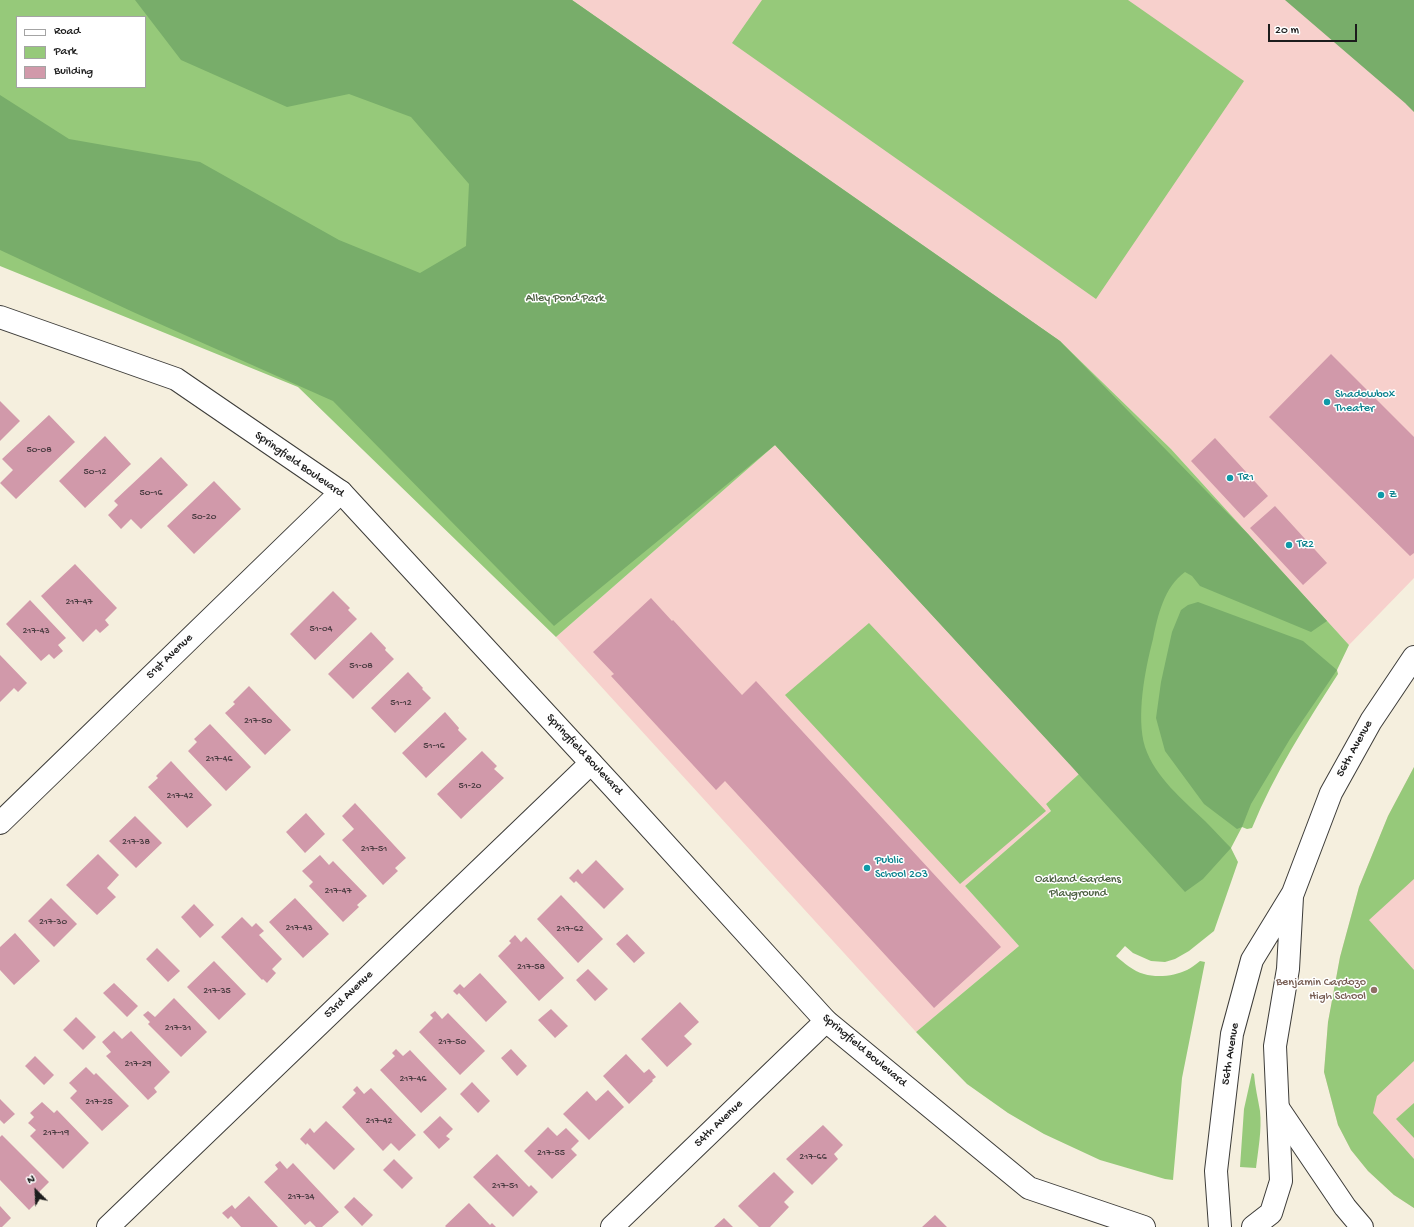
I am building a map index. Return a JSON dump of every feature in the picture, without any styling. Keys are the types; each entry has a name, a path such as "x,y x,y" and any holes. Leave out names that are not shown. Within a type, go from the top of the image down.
{"street":[{"name":"Springfield Boulevard","path":"0,318 176,379 341,492 826,1021 1029,1188 1144,1227"},
{"name":"51st Avenue","path":"0,823 341,492"},
{"name":"56th Avenue","path":"1220,1227 1216,1172 1232,1034 1252,960 1293,894 1331,793 1371,721 1414,657"},
{"name":"53rd Avenue","path":"108,1227 591,763"},
{"name":"56th Avenue","path":"1253,1227 1271,1213 1281,1181 1275,1046 1288,968 1293,894"},
{"name":"54th Avenue","path":"612,1227 826,1021"},
{"path":"1278,1108 1345,1207 1362,1227"}],"shaded area":[{"path":"572,0 1414,0 1414,578 1349,645 1171,449 1060,341"},
{"path":"775,445 1079,774 1046,804 1051,811 965,886 1019,946 916,1032 556,637"},
{"name":"Benjamin Cardozo High School","path":"1414,767 1414,1208 1394,1195 1368,1171 1351,1150 1338,1125 1324,1072 1328,1022 1340,957 1359,887 1388,816"}],"green space":[{"name":"Alley Pond Park","path":"0,0 572,0 1060,341 1171,449 1349,645 1337,670 1338,674 1280,769 1252,828 1247,829 1242,827 1231,848 1238,862 1214,931 1189,951 1175,959 1165,962 1151,961 1133,953 1125,946 1116,956 1136,971 1155,976 1177,974 1189,969 1200,961 1205,962 1182,1078 1173,1180 1100,1160 1044,1134 1008,1113 967,1084 916,1032 1019,946 965,886 1051,811 1046,804 1079,774 775,445 556,637 298,387 0,266"},
{"name":"Alley Pond Park","path":"135,0 572,0 1060,341 1248,534 1327,621 1311,632 1200,586 1192,576 1185,572 1172,585 1163,602 1150,651 1141,707 1142,735 1145,747 1156,768 1170,787 1231,848 1203,879 1185,892 1072,767 775,445 554,626 333,401 133,312 0,250 0,95 69,139 200,162 339,240 420,273 466,246 469,184 411,117 349,94 287,107 181,60"},
{"path":"762,0 1128,0 1244,81 1096,299 732,43"},
{"path":"1285,0 1414,0 1414,112 1405,103"},
{"path":"1198,602 1303,641 1337,670 1290,739 1251,804 1242,827 1237,829 1204,804 1165,751 1156,718 1161,682 1172,632 1181,610 1188,605"},
{"path":"869,623 1046,811 960,884 785,695"},
{"name":"Benjamin Cardozo High School","path":"1414,767 1414,879 1369,920 1414,970 1414,1061 1377,1096 1373,1113 1414,1159 1414,1208 1394,1195 1368,1171 1351,1150 1338,1125 1324,1072 1328,1022 1340,957 1359,887 1388,816"},
{"path":"1252,1073 1254,1074 1260,1111 1260,1140 1256,1168 1240,1167 1244,1109"},
{"path":"1414,1103 1414,1138 1396,1119"}],"building":[{"name":"Z","path":"1331,354 1414,437 1414,553 1410,556 1269,417"},
{"path":"0,401 20,421 0,441"},
{"path":"49,415 75,442 16,499 0,483 13,470 2,459"},
{"path":"105,436 131,464 85,508 59,481"},
{"name":"TR1","path":"1215,438 1268,496 1244,518 1191,461"},
{"path":"161,457 188,485 141,529 131,519 121,529 108,515 118,505 114,501"},
{"path":"214,481 241,509 194,554 167,526"},
{"name":"TR2","path":"1275,506 1327,563 1303,585 1250,528"},
{"path":"75,564 117,608 105,620 109,625 100,633 96,629 83,642 41,596"},
{"path":"333,591 350,608 348,610 357,619 315,660 290,634"},
{"name":"Public School 203","path":"651,598 742,695 756,681 1001,947 934,1008 725,781 716,790 611,676 614,674 593,652"},
{"path":"30,600 66,638 58,645 63,651 54,659 49,654 41,661 6,624"},
{"path":"371,632 394,659 353,699 328,674"},
{"path":"0,655 27,683 18,692 14,688 0,702"},
{"path":"408,672 431,698 395,733 371,708"},
{"path":"249,686 291,730 265,755 225,713 235,704 233,702"},
{"path":"445,712 459,728 458,730 467,739 426,778 402,753"},
{"path":"210,724 251,767 226,791 188,751 197,742 194,739"},
{"path":"482,751 497,766 494,769 504,778 461,819 437,794"},
{"path":"171,761 212,805 187,828 148,787 158,778 156,776"},
{"path":"355,803 406,858 395,868 398,871 383,885 342,840 354,829 342,816"},
{"path":"306,813 325,834 305,853 286,832"},
{"path":"135,816 162,843 136,868 109,841"},
{"path":"98,854 119,875 107,888 116,897 97,915 66,885"},
{"path":"320,855 329,865 333,861 367,896 357,905 359,907 343,922 309,886 313,882 302,871"},
{"path":"596,860 624,889 604,909 576,881 574,883 569,878 578,869 582,874"},
{"path":"561,895 603,939 578,963 537,919"},
{"path":"51,898 77,924 54,947 28,921"},
{"path":"295,898 329,934 303,958 269,922"},
{"path":"194,904 214,925 200,938 181,917"},
{"path":"242,917 252,927 256,923 264,931 259,935 282,959 272,969 276,973 267,983 263,979 262,980 221,937"},
{"path":"15,933 40,961 14,985 0,970 0,947"},
{"path":"627,934 645,953 634,963 616,944"},
{"path":"515,935 521,942 526,937 564,978 539,1001 498,956 511,943 509,941"},
{"path":"157,948 180,971 168,982 146,959"},
{"path":"214,961 246,994 219,1020 187,987"},
{"path":"588,969 608,989 595,1001 576,980"},
{"path":"480,973 507,1002 486,1022 459,993 457,995 453,991 460,984 464,988"},
{"path":"114,983 138,1006 127,1017 103,993"},
{"path":"174,998 207,1032 181,1057 148,1024 150,1022 143,1015 148,1011 155,1017"},
{"path":"680,1002 699,1022 684,1036 692,1044 667,1067 641,1039"},
{"path":"551,1009 568,1026 555,1038 538,1020"},
{"path":"435,1011 442,1019 448,1013 485,1051 460,1075 419,1032 433,1018 430,1015"},
{"path":"76,1017 96,1037 83,1050 63,1030"},
{"path":"114,1031 122,1039 131,1031 170,1072 154,1088 157,1092 148,1100 106,1056 111,1052 102,1042"},
{"path":"396,1049 403,1056 410,1050 447,1089 421,1113 380,1070 395,1056 392,1053"},
{"path":"511,1049 527,1066 517,1076 501,1058"},
{"path":"626,1054 644,1073 649,1069 656,1077 629,1104 603,1076"},
{"path":"35,1056 54,1075 44,1085 25,1066"},
{"path":"86,1067 94,1075 96,1073 129,1106 102,1131 70,1098 77,1091 69,1083"},
{"path":"472,1082 490,1101 478,1113 460,1094"},
{"path":"357,1086 364,1094 371,1088 416,1135 399,1151 391,1143 383,1151 342,1107 356,1093 353,1090"},
{"path":"608,1090 624,1107 589,1140 563,1114 587,1091 596,1101"},
{"path":"0,1099 15,1114 4,1124 0,1120"},
{"path":"42,1102 54,1113 57,1110 89,1143 63,1169 30,1136 36,1130 28,1123 34,1117 30,1113"},
{"path":"440,1116 453,1129 446,1136 450,1139 439,1149 423,1132"},
{"path":"326,1121 355,1149 334,1170 307,1143 306,1145 300,1139 310,1128 314,1133"},
{"path":"823,1125 843,1145 834,1154 838,1159 812,1185 786,1159"},
{"path":"548,1127 557,1136 566,1128 579,1141 571,1149 577,1155 552,1179 524,1151"},
{"path":"2,1135 49,1182 34,1197 38,1201 29,1210 0,1180 0,1137"},
{"path":"497,1154 529,1187 531,1185 538,1192 513,1217 473,1177"},
{"path":"394,1159 413,1178 402,1189 383,1170"},
{"path":"280,1161 287,1169 293,1163 339,1212 322,1227 316,1227 310,1221 305,1225 264,1182 278,1169 275,1165"},
{"path":"774,1172 794,1192 784,1202 789,1207 770,1227 759,1227 738,1206"},
{"path":"249,1196 278,1227 241,1227 231,1216 228,1219 222,1213 232,1205 235,1209"},
{"path":"354,1197 373,1215 362,1226 344,1207"},
{"path":"469,1203 490,1225 492,1223 496,1227 445,1226"},
{"path":"0,1206 11,1218 2,1227 0,1227"},
{"path":"935,1215 947,1227 922,1227"},
{"path":"724,1218 733,1227 714,1227"}],"place":[{"name":"Shadowbox Theater","path":"1327,402"},
{"name":"TR1","path":"1230,478"},
{"name":"Z","path":"1381,495"},
{"name":"TR2","path":"1289,545"},
{"name":"Public School 203","path":"867,868"},
{"name":"Benjamin Cardozo High School","path":"1374,990"}],"park label":[{"name":"Oakland Gardens Playground","path":"1078,887"}]}
